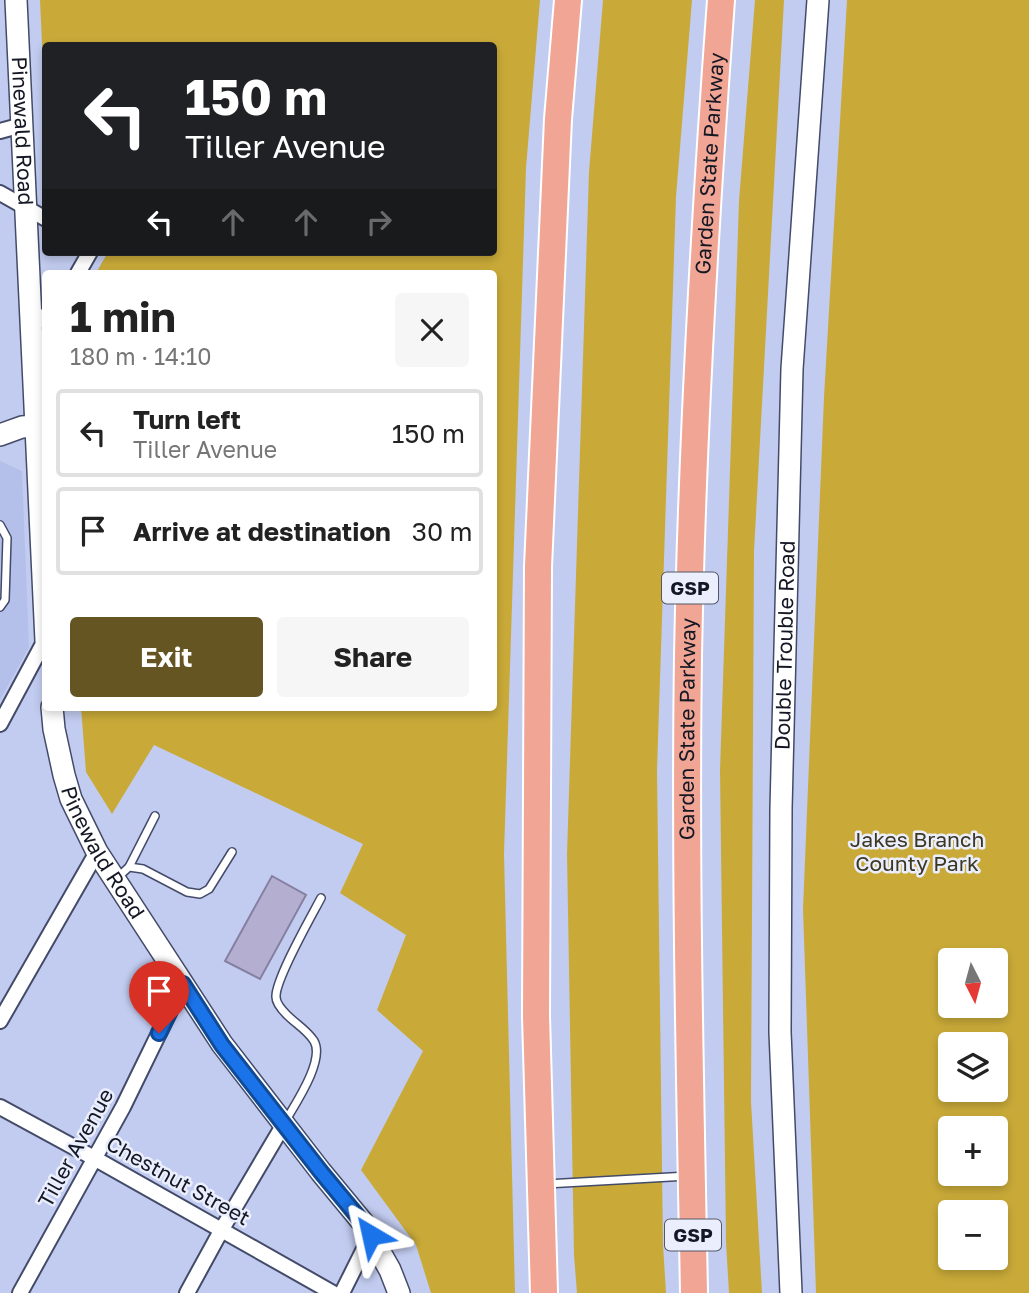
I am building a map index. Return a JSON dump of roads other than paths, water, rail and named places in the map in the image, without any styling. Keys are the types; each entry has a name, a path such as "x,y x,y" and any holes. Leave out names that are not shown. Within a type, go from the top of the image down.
{"highway":[{"path":"544,1293 536,1016 538,568 558,119 568,0"},
{"name":"Garden State Parkway","path":"694,1293 687,875 688,654 705,228 721,0"}],"main road":[{"name":"Pinewald Road","path":"16,0 26,208 38,321 35,426 42,562"},
{"name":"Double Trouble Road","path":"792,1293 780,1032 781,809 792,369 818,0"},
{"path":"0,435 22,427 35,426"},
{"name":"Pinewald Road","path":"52,711 54,729 71,799 97,852 122,873 183,984 222,1045 364,1224 390,1270 399,1293"}],"street":[{"path":"0,131 22,125"},
{"path":"0,193 42,217"},
{"path":"0,724 42,647"},
{"path":"0,1021 97,852"},
{"name":"Tiller Avenue","path":"20,1293 123,1107 183,984"},
{"name":"Chestnut Street","path":"0,1107 333,1293"},
{"path":"187,1293 284,1124"},
{"path":"342,1293 371,1235"}],"lane":[{"path":"0,525 7,538 5,600 0,607"},
{"path":"122,873 155,816"},
{"path":"122,873 143,869 187,892 200,894 209,889 232,852"},
{"path":"284,1124 314,1067 317,1055 316,1044 306,1031 281,1009 275,998 279,982 321,898"},
{"path":"540,1184 692,1176"}],"park label":[{"name":"Jakes Branch County Park","path":"917,852"}]}
